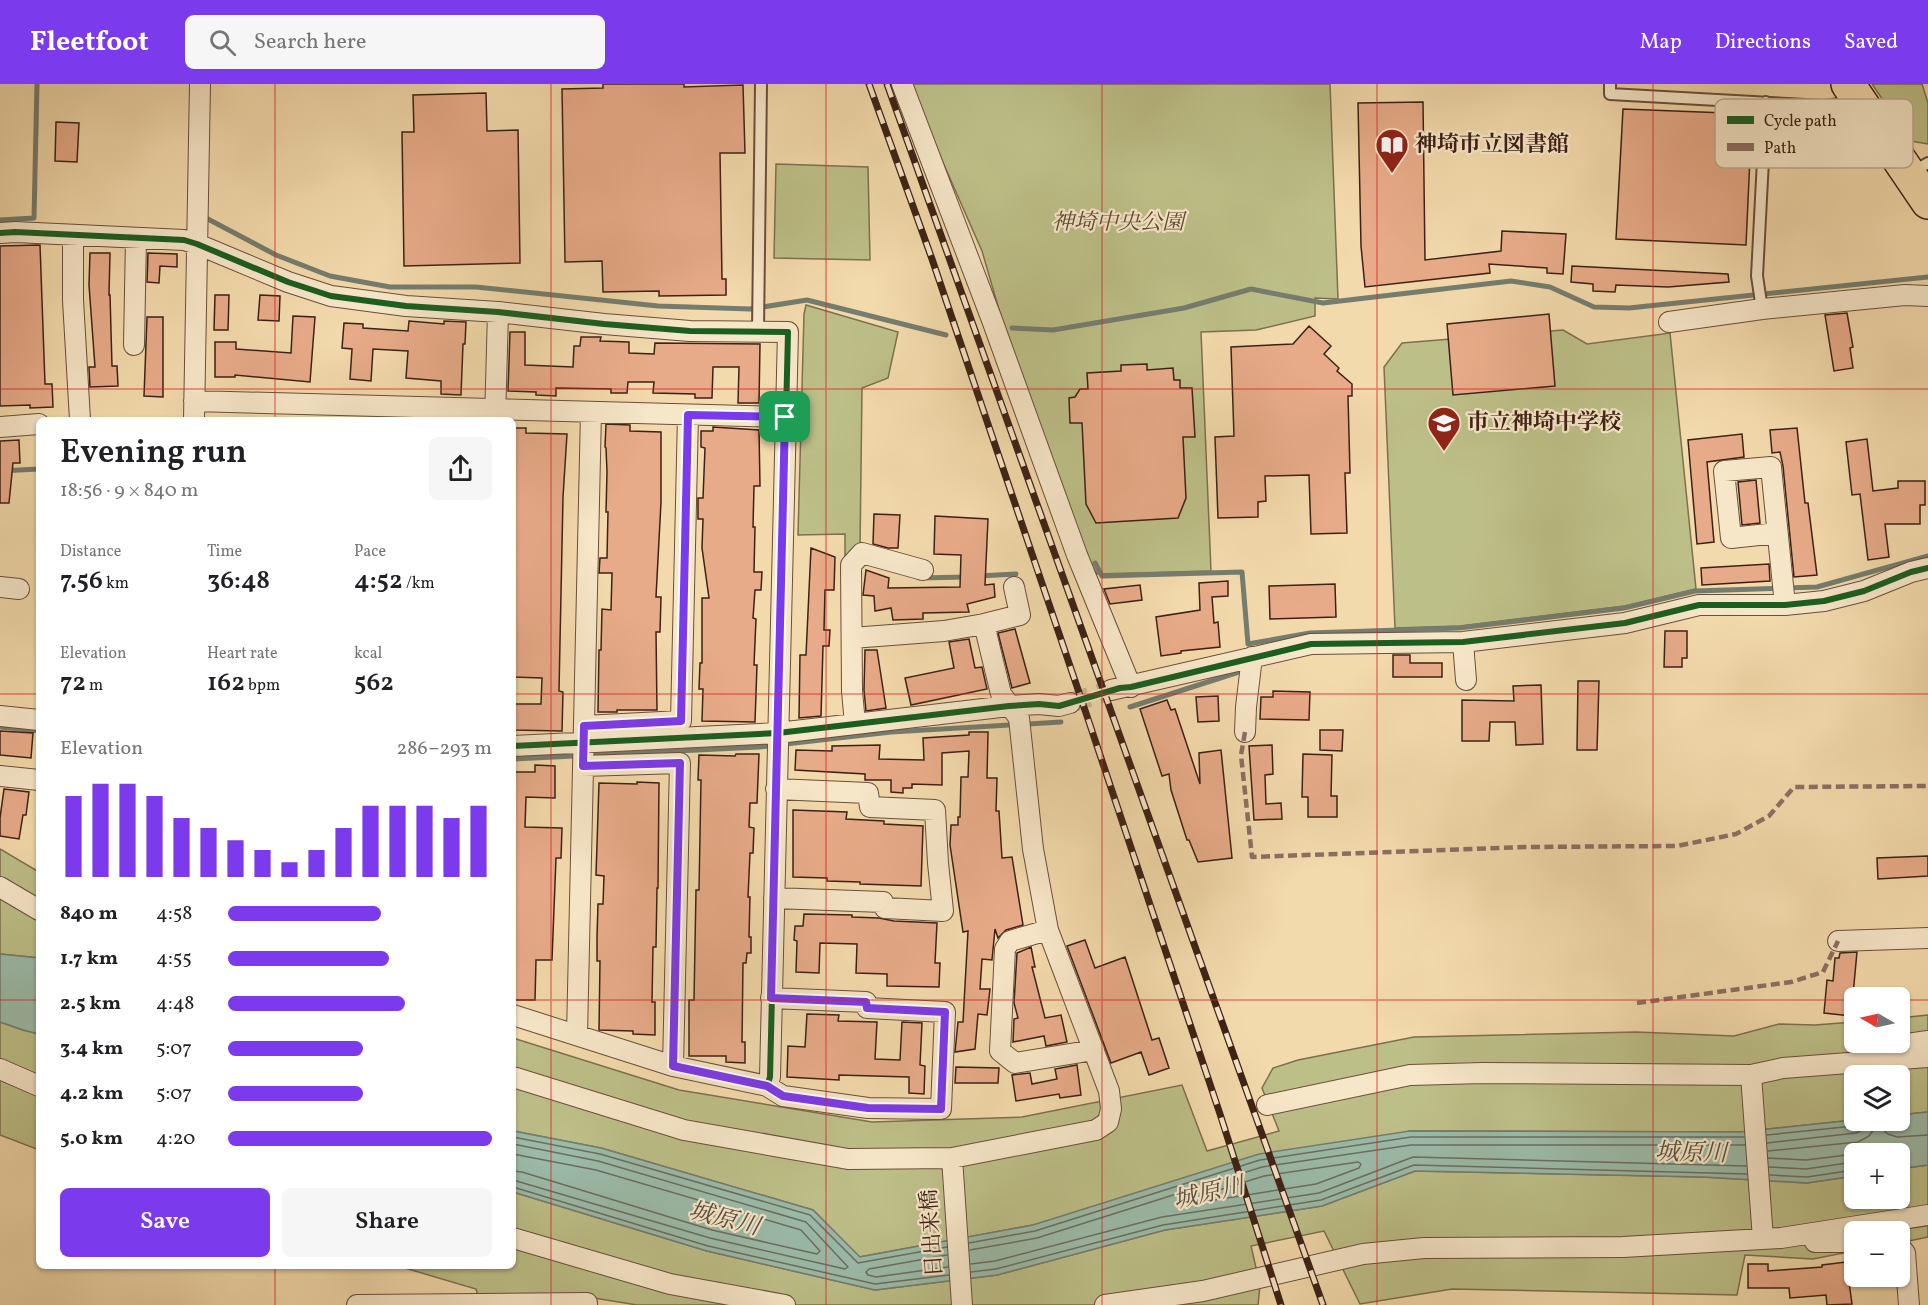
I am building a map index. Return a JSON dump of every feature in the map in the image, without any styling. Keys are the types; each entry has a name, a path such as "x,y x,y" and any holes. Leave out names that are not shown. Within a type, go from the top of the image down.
{"highway":[{"path":"1918,169 1928,202"}],"street":[{"path":"200,84 194,411 495,415 591,412 785,417"},
{"path":"902,84 992,320 1077,555 1131,687"},
{"path":"0,233 184,240 288,282 331,296 406,306 498,312 679,330 758,324 788,332 770,1077 767,1086"},
{"path":"73,235 73,300 80,417"},
{"path":"134,345 136,238"},
{"path":"1669,322 1762,309 1905,295 1928,296"},
{"path":"495,415 498,312"},
{"path":"577,1035 591,412"},
{"path":"584,746 681,721 688,415"},
{"path":"0,427 36,424"},
{"path":"1777,533 1784,594"},
{"path":"855,724 852,691 851,565 862,553 923,570"},
{"path":"1111,690 1311,644 1463,642 1625,623 1699,605 1784,594 1824,601 1864,591 1911,572 1928,568"},
{"path":"852,638 944,631 1020,615 1014,587"},
{"path":"516,1078 684,1130 848,1160 952,1158 1096,1130 1107,1122 1111,1109 1109,1090 1048,930 1033,849 1016,718 1001,694 984,624"},
{"path":"1463,642 1466,680"},
{"path":"1245,732 1252,657"},
{"path":"516,746 778,741 855,724 1016,718 1039,704 1059,706 1070,702"},
{"path":"0,716 36,720"},
{"path":"584,746 680,763 673,1066"},
{"path":"0,776 36,780"},
{"path":"774,898 883,902 885,908 943,911 935,810 870,807 868,792 776,789"},
{"path":"0,887 36,908"},
{"path":"1048,930 1010,941 1005,949 1000,1051 1015,1063 1094,1050"},
{"path":"1838,941 1928,938"},
{"path":"516,1016 673,1066 767,1086 783,1096 858,1107 941,1109 945,1012 867,1008 866,1002 771,998"},
{"path":"1783,1068 1800,1059 1928,1041"},
{"path":"1267,1105 1410,1075 1483,1073 1750,1075 1783,1068 1928,1056"},
{"path":"0,1070 36,1085"},
{"path":"1750,1075 1772,1238"},
{"name":"日出来橋","path":"952,1158 962,1305"},
{"path":"1105,1305 1203,1291 1363,1254 1424,1248 1623,1247 1772,1238 1928,1215"},
{"path":"1772,1238 1802,1242 1844,1242"},
{"path":"516,1239 670,1284 785,1305"},
{"path":"1908,1287 1909,1305"},
{"path":"357,1305 587,1304"}],"lane":[{"path":"758,324 761,84"},
{"path":"1610,84 1610,94 1715,99"},
{"path":"1762,309 1757,276 1763,168"}],"green space":[{"name":"神埼中央公園","path":"911,84 1330,84 1338,299 1315,298 1315,316 1256,330 1201,332 1211,571 1097,574 1084,553 1002,320 982,251"},
{"path":"1872,84 1922,84 1928,103 1928,144 1913,141 1913,99 1882,99"},
{"path":"776,164 868,167 870,260 774,258"},
{"path":"806,305 898,332 888,378 862,388 860,549 845,558 845,534 798,535"},
{"path":"1563,330 1587,344 1670,333 1696,589 1625,606 1460,626 1395,628 1384,367 1402,343"},
{"path":"0,849 36,870 36,958 0,954"},
{"path":"1928,1015 1928,1112 1910,1114 1910,1065 1844,1065 1844,1121 1740,1132 1410,1131 1033,1225 859,1257 813,1210 601,1148 516,1132 516,1039 679,1090 872,1122 1022,1117 1182,1085 1207,1151 1279,1131 1262,1088 1273,1068 1298,1060 1414,1037 1636,1032 1734,1036 1779,1024 1844,1023 1844,1053 1910,1053 1910,1017"},
{"path":"0,1022 36,1033 36,1149 0,1135"},
{"path":"1928,1165 1928,1237 1910,1241 1910,1221 1844,1221 1844,1253 1813,1259 1745,1255 1737,1295 1452,1289 1360,1304 1324,1231 1251,1246 1260,1285 1258,1305 637,1305 588,1297 479,1299 476,1289 408,1269 516,1269 516,1193 707,1251 875,1290 997,1275 1165,1230 1322,1206 1415,1171 1703,1177 1807,1183 1844,1177 1844,1209 1910,1209 1910,1167"}],"water":[{"path":"0,954 36,958 36,1033 0,1022"},
{"name":"城原川","path":"1928,1112 1928,1165 1910,1167 1910,1143 1844,1143 1844,1177 1807,1183 1703,1177 1415,1171 1322,1206 1165,1230 997,1275 875,1290 707,1251 516,1193 516,1132 601,1148 813,1210 860,1257 1033,1225 1259,1154 1410,1131 1740,1132 1844,1121 1844,1131 1910,1131 1910,1114"}],"building":[{"path":"603,84 684,84 684,87 743,85 745,153 720,153 722,279 726,279 726,295 659,296 659,291 603,292 602,261 565,262 562,89 603,88"},
{"path":"486,93 487,131 518,130 520,263 404,266 402,132 414,132 413,95"},
{"path":"1423,102 1425,260 1501,251 1502,231 1566,234 1563,274 1547,273 1547,268 1489,264 1490,273 1365,287 1361,246 1358,103"},
{"path":"1623,109 1715,113 1715,168 1750,168 1746,245 1616,239"},
{"path":"56,122 79,123 77,162 55,161"},
{"path":"40,245 45,384 52,384 53,407 0,406 0,246"},
{"path":"90,253 110,253 112,366 117,366 118,386 90,387 89,367 95,367 89,285"},
{"path":"148,253 177,254 177,267 160,266 159,283 147,282"},
{"path":"1572,266 1728,274 1729,282 1668,287 1616,285 1615,292 1593,291 1593,284 1571,282"},
{"path":"215,295 229,295 228,330 214,330"},
{"path":"260,295 280,296 279,321 258,320"},
{"path":"1847,313 1853,347 1850,348 1853,368 1834,371 1825,315"},
{"path":"1549,314 1555,386 1453,395 1447,324"},
{"path":"293,316 315,317 310,382 235,375 235,377 215,377 215,342 236,342 236,349 291,353"},
{"path":"147,317 163,317 163,397 144,396"},
{"path":"409,321 444,324 444,321 466,322 461,395 441,394 441,381 406,378 408,351 373,349 371,381 350,379 352,349 342,348 344,323 363,324 363,328 408,331"},
{"path":"1309,326 1331,346 1324,354 1339,368 1337,371 1352,384 1352,396 1348,396 1350,473 1345,473 1347,533 1311,534 1309,475 1265,476 1266,501 1258,502 1258,517 1218,518 1215,437 1234,436 1231,347 1293,344"},
{"path":"510,332 525,332 525,365 573,367 574,346 580,346 581,337 601,337 600,341 629,342 629,353 654,354 655,343 760,344 759,403 738,403 739,367 713,367 712,398 695,398 695,394 653,393 654,382 628,382 627,393 611,393 611,389 556,388 556,396 536,395 536,392 508,391"},
{"path":"1147,364 1147,370 1173,368 1174,380 1180,380 1180,388 1192,388 1195,437 1183,437 1186,498 1178,518 1096,523 1086,504 1082,423 1070,423 1069,398 1075,397 1080,389 1088,389 1087,373 1121,371 1121,365"},
{"path":"606,424 630,425 630,431 661,432 661,502 656,597 661,597 660,632 656,632 657,710 598,712 602,609 611,610 612,573 599,573 600,558 607,558"},
{"path":"713,427 759,430 760,486 754,486 753,527 755,527 754,572 762,572 761,590 755,590 753,618 756,619 754,665 757,665 755,722 702,721 703,689 699,689 700,663 702,663 702,598 709,598 702,548 703,519 698,519 698,498 703,498 705,448 701,447 701,431 713,431"},
{"path":"516,428 526,428 526,433 567,434 563,497 559,691 563,692 562,731 516,730 516,704 541,704 542,678 516,677"},
{"path":"1797,428 1805,503 1808,503 1817,575 1794,577 1783,466 1780,452 1772,453 1770,430"},
{"path":"1742,434 1744,457 1707,462 1714,542 1697,544 1688,440"},
{"path":"1867,439 1873,491 1898,488 1898,481 1925,481 1925,505 1920,505 1920,524 1885,524 1889,557 1868,560 1860,494 1852,495 1846,442"},
{"path":"19,440 20,463 13,463 9,503 0,503 0,441"},
{"path":"1756,480 1760,523 1742,525 1738,482"},
{"path":"874,514 900,515 898,548 873,544"},
{"path":"935,516 988,519 985,585 994,584 995,597 967,604 969,612 923,613 923,619 893,620 891,608 875,611 874,596 863,595 866,570 889,578 888,588 960,587 961,555 934,554"},
{"path":"811,548 835,557 834,590 825,590 824,630 830,630 829,646 823,646 821,716 799,718 800,655 806,655"},
{"path":"1769,564 1770,581 1702,585 1701,568"},
{"path":"1228,581 1228,596 1212,597 1214,623 1218,622 1220,647 1181,651 1181,653 1161,656 1156,617 1200,610 1199,583"},
{"path":"1335,584 1336,617 1270,619 1269,586"},
{"path":"1140,585 1142,600 1110,604 1104,589"},
{"path":"1015,629 1030,683 1012,688 998,633"},
{"path":"1665,631 1687,631 1687,658 1682,658 1682,667 1664,667"},
{"path":"969,639 975,668 982,667 987,689 911,705 905,678 954,668 949,642"},
{"path":"865,650 877,650 886,708 866,711"},
{"path":"1393,655 1410,655 1410,663 1442,663 1442,677 1393,677"},
{"path":"1578,681 1599,681 1597,750 1577,750"},
{"path":"1541,685 1543,744 1516,745 1515,722 1490,722 1489,741 1462,741 1462,700 1514,701 1513,686"},
{"path":"1273,691 1310,692 1309,720 1260,719 1261,697 1273,697"},
{"path":"1218,696 1219,721 1198,722 1196,697"},
{"path":"1167,700 1171,710 1175,709 1200,784 1199,753 1221,750 1232,858 1198,862 1187,840 1171,790 1169,774 1162,776 1140,709"},
{"path":"1320,730 1343,730 1342,751 1320,750"},
{"path":"0,731 33,733 31,758 0,755"},
{"path":"969,732 988,732 987,778 997,778 996,811 999,811 1002,858 1012,857 1023,925 1006,930 998,938 995,929 992,960 982,959 980,989 990,989 987,1015 978,1014 975,1049 955,1052 958,1022 963,1022 968,931 963,932 950,845 951,825 958,825 958,817 960,817 961,777 968,777 969,751 942,753 942,785 912,784 912,788 903,788 903,793 891,792 891,780 865,780 865,774 795,770 796,750 832,751 832,746 880,745 879,759 924,760 923,738 969,735"},
{"path":"1272,745 1273,774 1265,775 1266,804 1281,803 1282,819 1254,820 1249,746"},
{"path":"736,754 759,754 757,803 750,803 749,827 754,828 753,853 750,853 748,897 750,897 751,953 747,953 746,963 743,963 742,1042 745,1042 745,1063 726,1062 726,1056 689,1056 689,1000 694,1000 696,890 699,890 701,780 698,780 699,755 735,756"},
{"path":"1303,754 1332,755 1331,796 1337,796 1337,817 1308,817 1308,797 1302,797"},
{"path":"535,765 555,766 555,798 526,797 525,827 562,828 561,858 556,858 552,960 536,960 535,1000 516,1000 516,772 535,772"},
{"path":"637,782 659,783 658,888 656,947 653,947 652,1002 655,1002 655,1035 633,1034 633,1031 599,1030 598,904 603,904 604,876 596,875 599,783 637,784"},
{"path":"4,789 29,792 26,815 23,815 19,839 0,836"},
{"path":"793,810 847,812 846,819 923,826 921,886 860,884 860,882 827,881 827,878 793,877"},
{"path":"1928,856 1928,876 1878,879 1877,858"},
{"path":"804,914 852,915 852,917 894,921 937,923 935,963 940,963 939,987 887,986 887,974 856,973 857,944 820,943 819,973 796,972 795,926 803,926"},
{"path":"1085,940 1095,968 1125,957 1152,1040 1159,1038 1169,1068 1149,1075 1141,1052 1111,1063 1067,946"},
{"path":"1031,947 1035,967 1032,967 1045,1018 1061,1015 1067,1042 1046,1046 1044,1036 1013,1042 1014,1019 1018,1018 1014,1003 1017,953"},
{"path":"1857,952 1854,987 1844,987 1844,1015 1824,1013 1827,980 1833,981 1835,958 1839,958 1840,953"},
{"path":"807,1014 839,1015 838,1021 877,1022 875,1059 900,1060 902,1022 922,1023 920,1065 925,1066 924,1094 909,1093 909,1077 839,1075 839,1080 787,1077 788,1046 805,1047"},
{"path":"1077,1065 1081,1095 1060,1098 1059,1094 1016,1101 1012,1075 1030,1073 1032,1084 1057,1079 1055,1069"},
{"path":"956,1067 999,1068 998,1083 955,1083"},
{"path":"1844,1262 1844,1287 1850,1287 1852,1304 1827,1305 1826,1295 1790,1298 1789,1288 1748,1288 1748,1264 1768,1264 1768,1271 1822,1267 1822,1265"}],"waterway":[{"path":"0,220 34,218 37,84"},
{"path":"206,218 276,255 330,276 390,287 476,287 658,306 750,309 807,300 946,335"},
{"path":"1012,328 1053,330 1184,308 1251,289 1323,303 1511,281 1550,287 1594,307 1629,308 1928,277"},
{"path":"0,471 36,469"},
{"path":"1095,563 1102,576 1242,572 1248,644 1310,633 1459,628 1624,608 1695,591 1817,587 1928,556"},
{"path":"979,576 1016,574"},
{"path":"919,578 967,577"},
{"path":"1130,707 1242,671"},
{"path":"516,759 759,747 891,732 1061,722"},
{"path":"0,727 36,731"}],"tunnel":[{"path":"1070,703 1111,690"}],"railway":[{"path":"869,84 932,259 1088,719 1220,1114 1281,1305"},
{"path":"887,84 1323,1305"}],"marked path":[{"path":"1245,732 1241,755 1252,857 1527,847 1677,846 1736,834 1769,816 1794,787 1928,786"},
{"path":"1637,1003 1791,982 1823,972 1838,941"}],"cycle path":[{"path":"0,233 184,240 288,282 331,296 406,306 498,312 690,331 788,332 770,1077 767,1086"},
{"path":"516,746 778,733 1009,706 1039,704 1059,706 1120,688 1311,644 1463,642 1625,623 1699,605 1785,605 1824,601 1864,591 1911,572 1928,568"}],"place":[{"name":"神埼市立図書館","path":"1392,174"},
{"name":"市立神埼中学校","path":"1444,452"}],"route":[{"path":"688,415 785,417 771,998 866,1002 867,1008 945,1012 941,1109 868,1108 783,1096 767,1086 673,1066 680,763 583,766 584,726 681,721 688,415"}]}
